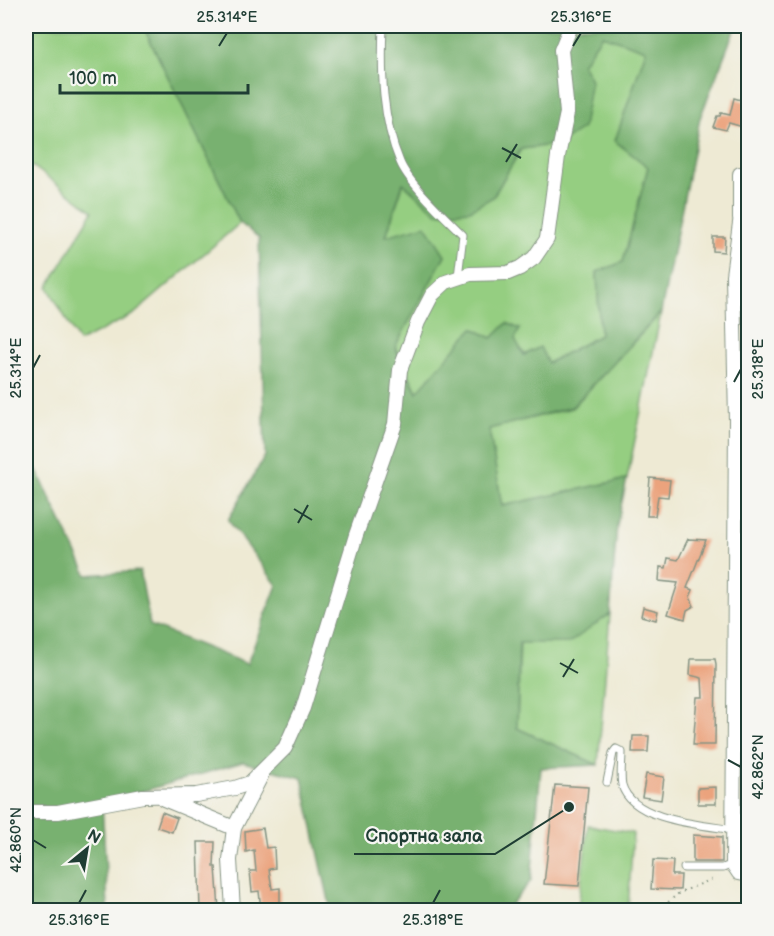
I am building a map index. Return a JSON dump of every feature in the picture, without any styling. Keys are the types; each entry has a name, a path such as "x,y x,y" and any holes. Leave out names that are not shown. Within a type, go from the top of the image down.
{"street":[{"path":"26,812 58,812 122,799 213,793 250,783 285,748 303,708 356,535 395,424 400,370 418,322 432,296 446,282 458,277 508,273 520,268 534,258 547,239 558,156 567,113 561,50 572,26"},
{"path":"739,870 734,830 742,749 742,498 733,275 740,223 740,174"},
{"path":"740,223 748,203"},
{"path":"232,910 230,860 234,828 263,772"},
{"path":"157,796 234,828"}],"lane":[{"path":"383,26 383,99 400,164 463,236 458,277"},
{"path":"607,782 613,753 616,749 622,752 622,786 639,807 682,822 734,830"},
{"path":"684,867 739,870"}],"path":[{"path":"659,910 679,892 739,870"}],"green space":[{"path":"29,26 143,26 240,223 134,314 79,342 48,287 93,211 26,161 26,46"},
{"path":"143,26 736,26 700,118 661,312 572,407 489,429 502,506 627,479 617,525 610,614 569,643 519,643 517,728 598,765 541,768 531,881 506,910 331,910 302,778 243,762 102,803 108,907 99,910 26,910 26,456 29,454 87,575 140,571 150,625 247,664 277,585 228,520 265,456 259,238 240,223","holes":["602,35 646,50 615,141 648,167 623,262 597,272 600,335 548,363 540,347 524,355 515,339 520,329 507,323 492,338 473,328 417,392 395,347 445,255 426,225 386,236 403,183 437,213 470,210 493,197 521,149 559,144 583,128 591,80 582,64"]},
{"path":"602,34 646,50 615,141 648,167 623,262 597,272 600,335 548,363 525,355 514,339 520,329 492,338 418,393 395,347 445,255 386,236 404,182 437,213 493,197 521,149 559,144 582,64"},
{"path":"661,313 627,479 502,506 489,429 572,408"},
{"path":"610,614 598,765 517,728 520,642 569,642"},
{"path":"588,825 633,833 628,910 578,908"}],"building":[{"path":"734,98 748,102 748,119 745,118 743,127 729,123 726,130 713,127 717,116 721,113 730,115"},
{"path":"713,237 725,237 724,252 713,251"},
{"path":"650,478 670,480 668,497 658,496 655,516 647,516"},
{"path":"688,539 706,540 687,588 693,590 690,597 694,606 687,610 685,619 668,614 678,583 659,581 660,567 666,568 668,558 678,560"},
{"path":"643,607 658,611 656,620 641,616"},
{"path":"691,659 715,659 715,745 693,745 697,697 703,697 702,678 690,675"},
{"path":"633,736 649,736 648,752 632,752"},
{"path":"646,774 664,777 661,800 642,797"},
{"path":"555,785 588,787 579,886 544,884"},
{"path":"716,787 716,804 698,804 698,788"},
{"path":"162,812 177,818 172,832 157,827"},
{"path":"263,828 266,848 274,847 275,868 269,869 272,889 280,888 280,909 261,910 259,891 252,892 250,871 256,871 254,850 246,852 245,831"},
{"path":"693,835 722,837 722,862 693,862"},
{"path":"198,842 215,842 214,867 216,867 219,910 200,910"},
{"path":"653,860 673,861 672,875 681,875 680,890 651,889"}],"place":[{"name":"Спортна зала","path":"569,807"}]}
